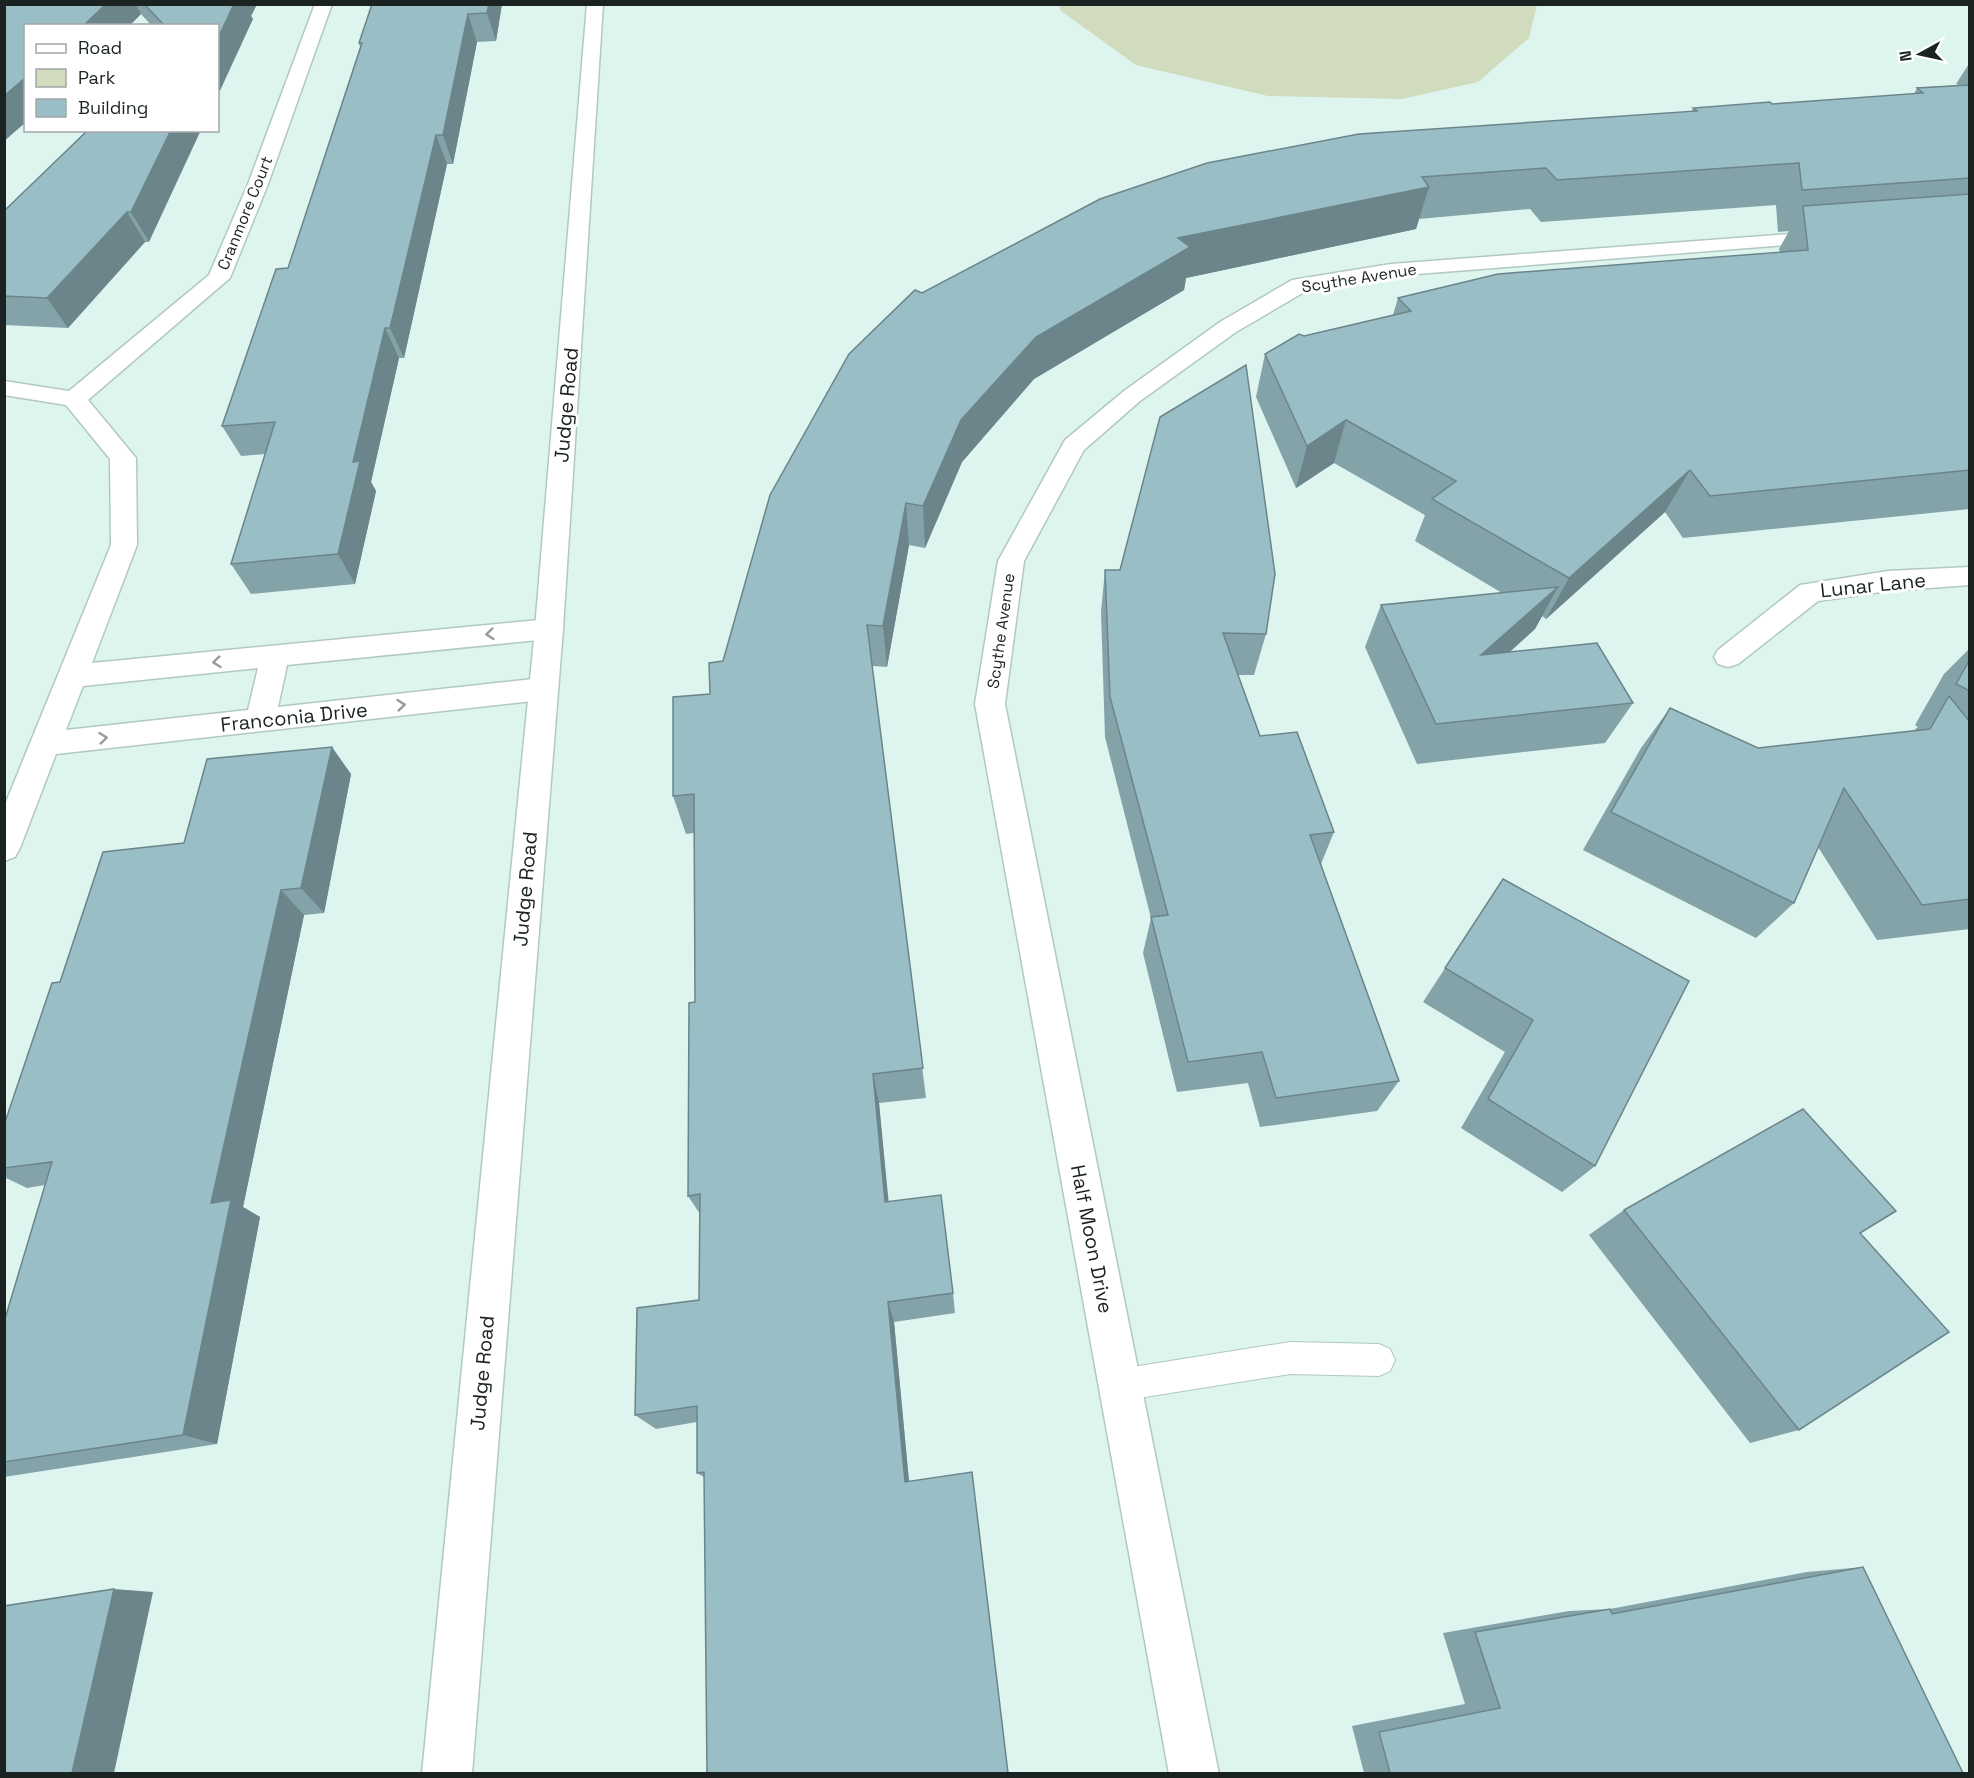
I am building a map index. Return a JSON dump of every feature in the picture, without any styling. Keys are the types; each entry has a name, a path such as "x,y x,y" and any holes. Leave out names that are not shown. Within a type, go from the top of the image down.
{"street":[{"name":"Cranmore Court","path":"74,399 219,278 258,184 324,4"},
{"name":"Judge Road","path":"447,1773 549,629 596,4"},
{"name":"Scythe Avenue","path":"990,704 1011,561 1074,446 1132,396 1228,327 1300,285 1391,270 1851,235"},
{"path":"4,388 74,399 123,458 124,545 4,848"},
{"name":"Lunar Lane","path":"1728,657 1810,592 1888,581 1970,576"},
{"path":"73,676 549,629"},
{"path":"260,721 275,656"},
{"name":"Franconia Drive","path":"45,744 542,689"},
{"name":"Half Moon Drive","path":"990,704 1194,1773"}],"lane":[{"path":"1120,1385 1290,1358 1379,1360"}],"green space":[{"path":"1059,4 1537,5 1529,38 1478,82 1402,99 1268,96 1136,65 1061,11"}],"building":[{"path":"4,4 106,4 85,24 24,24 24,79 4,96"},
{"path":"144,4 234,4 219,36 219,24 163,24"},
{"path":"372,4 489,4 487,13 468,14 443,135 436,135 390,328 385,328 353,462 360,461 338,554 231,564 275,422 222,426 276,269 288,268 362,43 359,43"},
{"path":"1970,85 1970,178 1802,190 1799,163 1557,180 1546,168 1422,177 1429,187 1178,238 1190,247 1036,337 961,420 923,506 906,503 883,626 867,625 923,1068 873,1074 885,1202 941,1195 953,1293 888,1302 905,1482 972,1472 1008,1773 707,1773 704,1472 697,1473 697,1406 635,1415 637,1308 699,1300 700,1194 688,1196 689,1003 695,1002 694,794 673,796 673,697 710,694 709,663 723,661 770,495 849,354 915,290 922,293 1100,199 1207,163 1359,134 1697,111 1693,108 1770,102 1772,104 1923,93 1917,88"},
{"path":"86,132 170,132 131,212 127,212 47,298 4,296 4,211"},
{"path":"1970,194 1970,470 1710,496 1690,470 1569,578 1432,499 1456,481 1346,420 1307,446 1265,354 1299,334 1304,336 1411,311 1398,298 1498,274 1808,250 1803,206"},
{"path":"1246,365 1275,574 1266,634 1223,633 1260,736 1297,732 1334,832 1310,835 1399,1081 1276,1098 1262,1052 1188,1062 1151,917 1168,915 1110,697 1105,570 1120,570 1160,417"},
{"path":"1558,587 1481,655 1597,643 1633,703 1436,724 1381,605"},
{"path":"1970,659 1970,691 1956,684"},
{"path":"1949,696 1970,722 1970,899 1922,905 1844,788 1794,903 1611,812 1670,708 1758,748 1930,729"},
{"path":"332,747 301,888 281,890 211,1203 231,1200 183,1435 4,1462 4,1322 52,1162 4,1168 4,1125 52,983 60,982 103,852 184,843 207,759"},
{"path":"1503,879 1689,981 1595,1166 1488,1099 1533,1020 1445,968"},
{"path":"1803,1109 1896,1211 1860,1233 1949,1332 1799,1430 1624,1210"},
{"path":"1863,1567 1963,1773 1390,1773 1379,1732 1500,1708 1475,1632 1610,1609 1612,1614"},
{"path":"114,1589 72,1773 4,1773 4,1606"}]}
